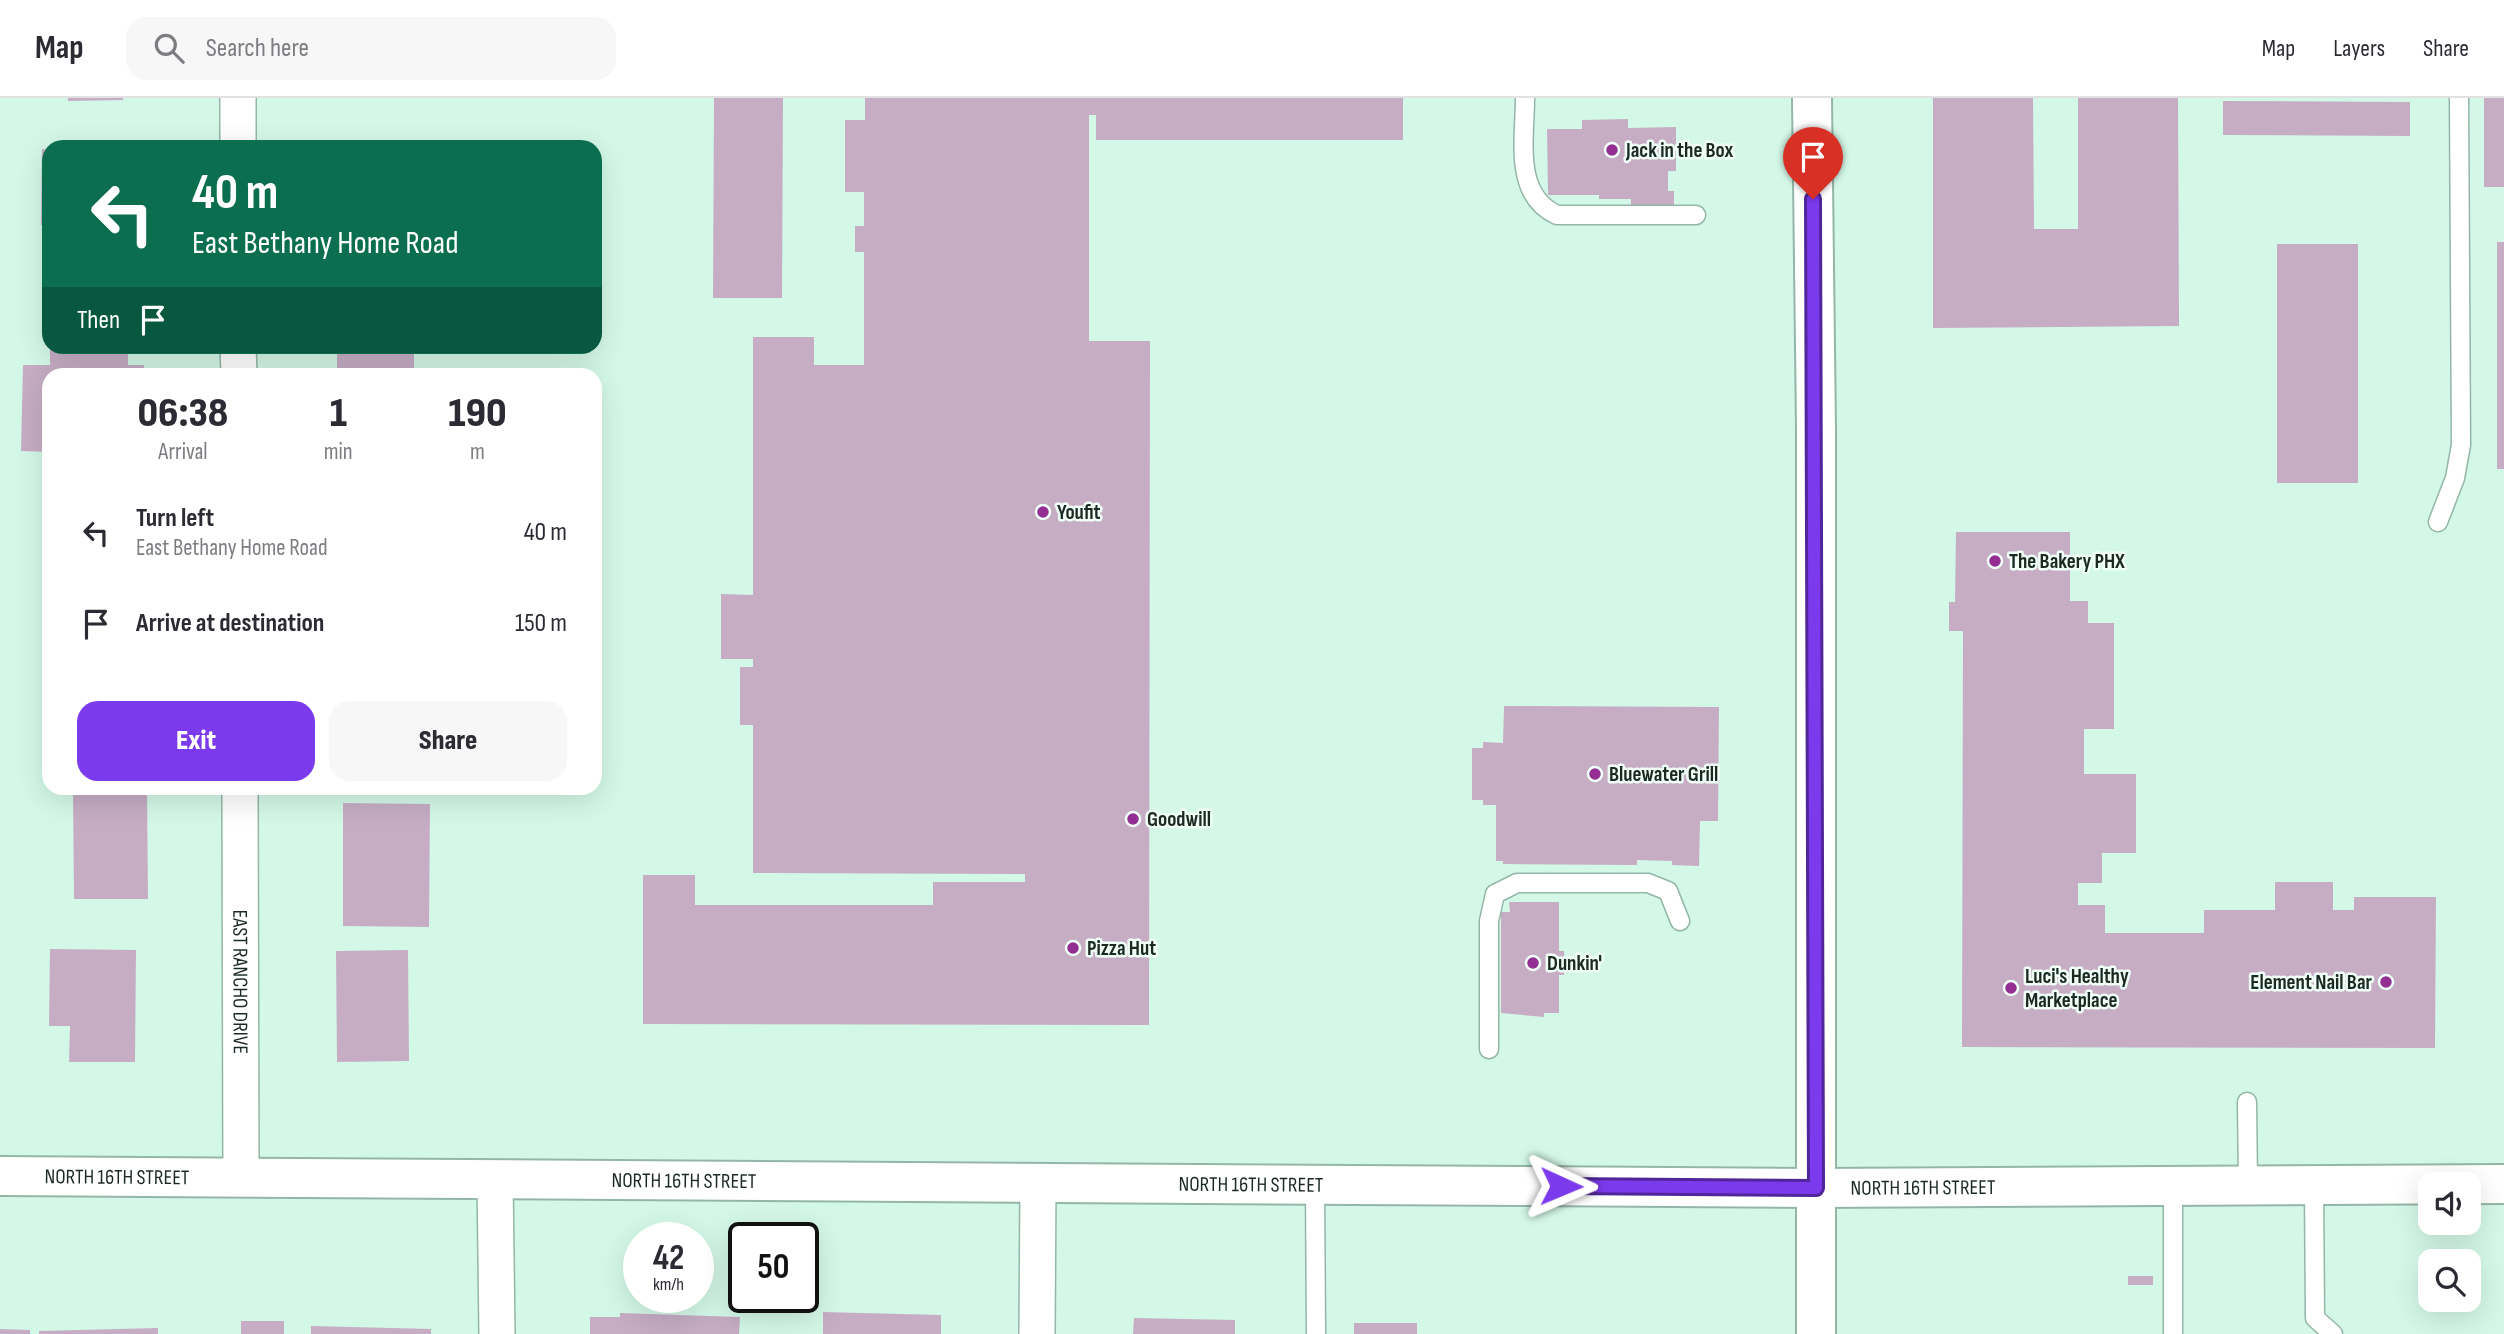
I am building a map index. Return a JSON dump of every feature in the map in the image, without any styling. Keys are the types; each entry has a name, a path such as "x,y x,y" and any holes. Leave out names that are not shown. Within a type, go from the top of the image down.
{"main road":[{"path":"1812,98 1816,429 1816,1334"},
{"name":"NORTH 16TH STREET","path":"0,1176 1816,1188 2504,1184"}],"street":[{"path":"238,98 238,140"},
{"name":"EAST RANCHO DRIVE","path":"240,795 241,1177"},
{"path":"495,1179 497,1334"},
{"path":"1037,1334 1038,1182"}],"lane":[{"path":"1525,98 1525,174 1531,195 1540,207 1557,215 1696,215"},
{"path":"2438,522 2455,478 2461,445 2459,98"},
{"path":"1489,1049 1489,921 1495,894 1517,883 1648,883 1668,891 1680,920"},
{"path":"2247,1102 2248,1185"},
{"path":"1315,1184 1316,1334"},
{"path":"2314,1185 2315,1318 2333,1334"},
{"path":"2173,1186 2173,1334"}],"building":[{"path":"68,98 123,98 123,100 68,101"},
{"path":"714,98 783,98 782,298 713,298"},
{"path":"865,98 1403,98 1403,140 1096,140 1096,115 1089,115 1089,341 1150,341 1149,1025 643,1024 643,875 695,875 695,905 933,905 933,882 1025,882 1025,874 753,873 753,725 740,725 740,667 753,667 753,659 721,659 721,594 753,595 753,337 814,337 814,365 864,365 864,252 855,252 855,226 864,226 864,192 845,192 845,120 865,120"},
{"path":"1933,98 2033,98 2034,229 2078,229 2078,98 2178,98 2179,326 1933,328"},
{"path":"2484,98 2504,98 2504,187 2484,187"},
{"path":"2223,101 2410,102 2410,136 2223,135"},
{"name":"Jack in the Box","path":"1628,119 1628,128 1676,127 1676,171 1668,171 1668,191 1674,191 1674,205 1631,206 1631,199 1599,199 1599,195 1548,195 1547,129 1582,129 1582,120"},
{"path":"42,149 42,225 41,225"},
{"path":"2497,242 2504,242 2504,469 2497,469"},
{"path":"2277,244 2358,244 2358,483 2277,483"},
{"path":"50,354 128,354 128,365 144,365 144,368 42,368 42,452 21,451 23,365 50,365"},
{"path":"337,354 414,354 414,368 337,368"},
{"path":"1956,532 2070,532 2070,601 2088,601 2088,623 2114,623 2114,729 2084,729 2084,774 2136,774 2136,853 2102,853 2102,883 2078,883 2078,905 2105,905 2105,933 2204,933 2204,910 2275,910 2275,882 2333,882 2333,910 2354,910 2354,897 2436,897 2435,1048 1962,1047 1963,631 1949,631 1949,602 1955,602"},
{"name":"Bluewater Grill","path":"1504,706 1719,707 1718,821 1700,821 1699,866 1672,865 1672,861 1637,860 1637,865 1503,864 1503,861 1496,861 1496,805 1483,805 1483,800 1472,800 1472,748 1483,748 1483,742 1503,743"},
{"path":"73,795 147,795 148,899 74,899"},
{"path":"343,803 430,804 429,927 343,926"},
{"name":"Dunkin'","path":"1509,902 1559,902 1559,951 1564,951 1564,975 1559,975 1559,1013 1544,1013 1544,1017 1501,1013 1501,912 1510,912"},
{"path":"50,949 136,950 135,1062 69,1062 70,1026 49,1026"},
{"path":"408,950 409,1061 337,1062 336,951"},
{"path":"2128,1276 2153,1276 2153,1285 2128,1285"},
{"path":"823,1312 941,1315 941,1334 823,1334"},
{"path":"620,1313 740,1317 739,1334 590,1334 590,1317 620,1317"},
{"path":"1134,1318 1235,1320 1235,1334 1133,1334"},
{"path":"241,1321 284,1321 284,1334 241,1334"},
{"path":"1354,1323 1417,1323 1417,1334 1354,1334"},
{"path":"311,1326 431,1329 431,1334 311,1334"},
{"path":"158,1328 158,1334 39,1334 39,1331"},
{"path":"0,1329 30,1330 30,1334 0,1334"}],"place":[{"name":"Jack in the Box","path":"1612,150"},
{"name":"Youfit","path":"1043,512"},
{"name":"The Bakery PHX","path":"1995,561"},
{"name":"Bluewater Grill","path":"1595,774"},
{"name":"Goodwill","path":"1133,819"},
{"name":"Pizza Hut","path":"1073,948"},
{"name":"Dunkin'","path":"1533,963"},
{"name":"Element Nail Bar","path":"2386,982"},
{"name":"Luci's Healthy Marketplace","path":"2011,988"}],"route":[{"path":"1561,1186 1816,1188 1816,429 1813,199"}]}
